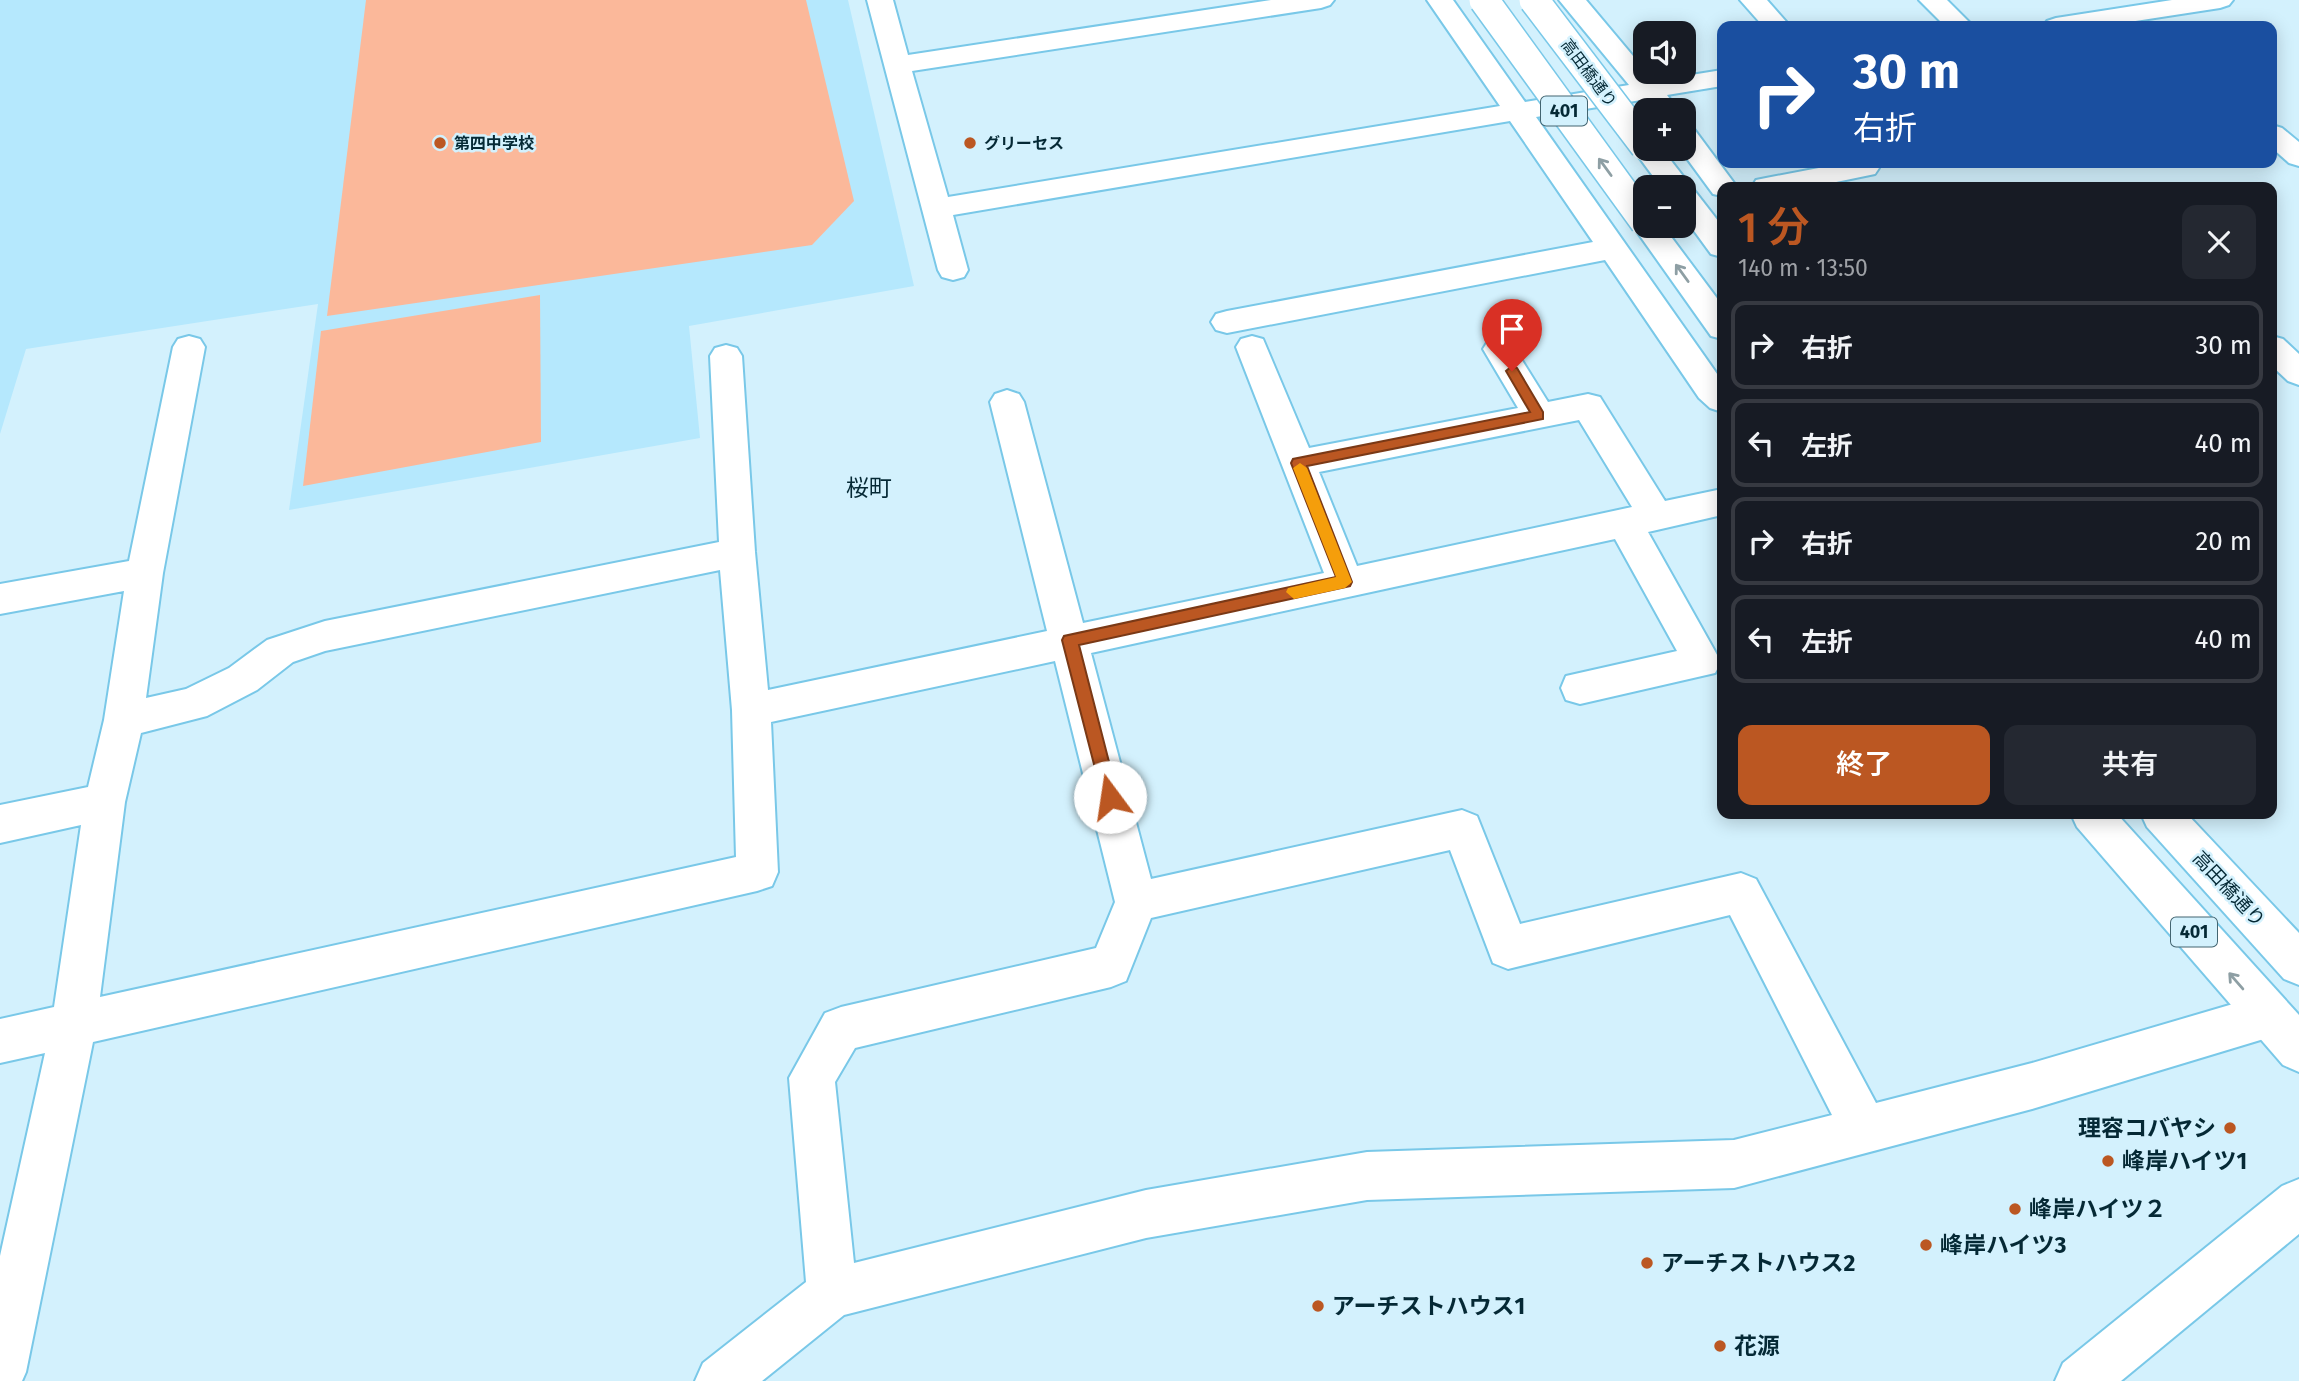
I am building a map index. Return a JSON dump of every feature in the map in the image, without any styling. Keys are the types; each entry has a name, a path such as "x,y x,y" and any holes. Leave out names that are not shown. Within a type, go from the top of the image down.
{"main road":[{"path":"880,0 953,270"},
{"path":"1149,0 1161,24"},
{"path":"1440,0 1717,395"},
{"name":"401","path":"1484,0 1633,206"},
{"name":"高田橋通り","path":"1534,0 1633,130"},
{"path":"1572,0 1654,98"},
{"path":"1753,0 1772,21"},
{"path":"1932,0 1955,21"},
{"path":"2086,21 2220,0"},
{"path":"897,65 1307,1"},
{"path":"1662,98 1717,80"},
{"path":"936,208 1520,112 1633,102"},
{"path":"2277,138 2299,157"},
{"path":"1696,151 1719,182"},
{"path":"1792,182 1865,168"},
{"path":"1696,213 1717,240"},
{"name":"401","path":"1656,238 1717,320"},
{"path":"1227,322 1614,248"},
{"path":"0,1372 74,1024 105,802 124,720 145,573 189,347"},
{"path":"1252,347 1345,582"},
{"path":"1499,349 1539,415"},
{"path":"2277,351 2299,373"},
{"path":"0,1041 757,872 751,710 737,552 726,356"},
{"path":"832,1293 813,1078 841,1029 1111,966 1136,902 1007,402"},
{"path":"1298,463 1588,405 1702,662 1580,688"},
{"path":"751,710 1717,503"},
{"path":"124,720 192,704 243,679 280,651 325,636 737,552"},
{"path":"0,598 145,573"},
{"path":"0,824 105,802"},
{"name":"401","path":"2095,819 2299,1049"},
{"name":"高田橋通り","path":"2166,819 2299,964"},
{"path":"1136,902 1462,830 1508,948 1741,893 1865,1130"},
{"path":"721,1381 832,1293 1146,1214 1367,1176 1734,1164 2032,1086 2267,1016"},
{"path":"2081,1381 2299,1203"}],"shaded area":[{"name":"第四中学校","path":"0,0 848,0 914,286 689,326 700,438 289,510 318,304 26,349 0,434"},
{"path":"366,0 806,0 854,201 812,245 327,316"},
{"path":"540,295 541,442 303,486 321,331"}],"slow traffic":[{"path":"1294,592 1345,582 1300,468"}],"place":[{"name":"第四中学校","path":"440,143"},
{"name":"グリーセス","path":"970,143"},
{"name":"理容コバヤシ","path":"2230,1128"},
{"name":"峰岸ハイツ1","path":"2108,1161"},
{"name":"峰岸ハイツ２","path":"2015,1209"},
{"name":"峰岸ハイツ3","path":"1926,1245"},
{"name":"アーチストハウス2","path":"1647,1263"},
{"name":"アーチストハウス1","path":"1318,1306"},
{"name":"花源","path":"1720,1346"}],"district":[{"name":"桜町","path":"869,488"}],"route":[{"path":"1110,797 1070,640 1345,582 1298,463 1539,415 1512,371"}]}
